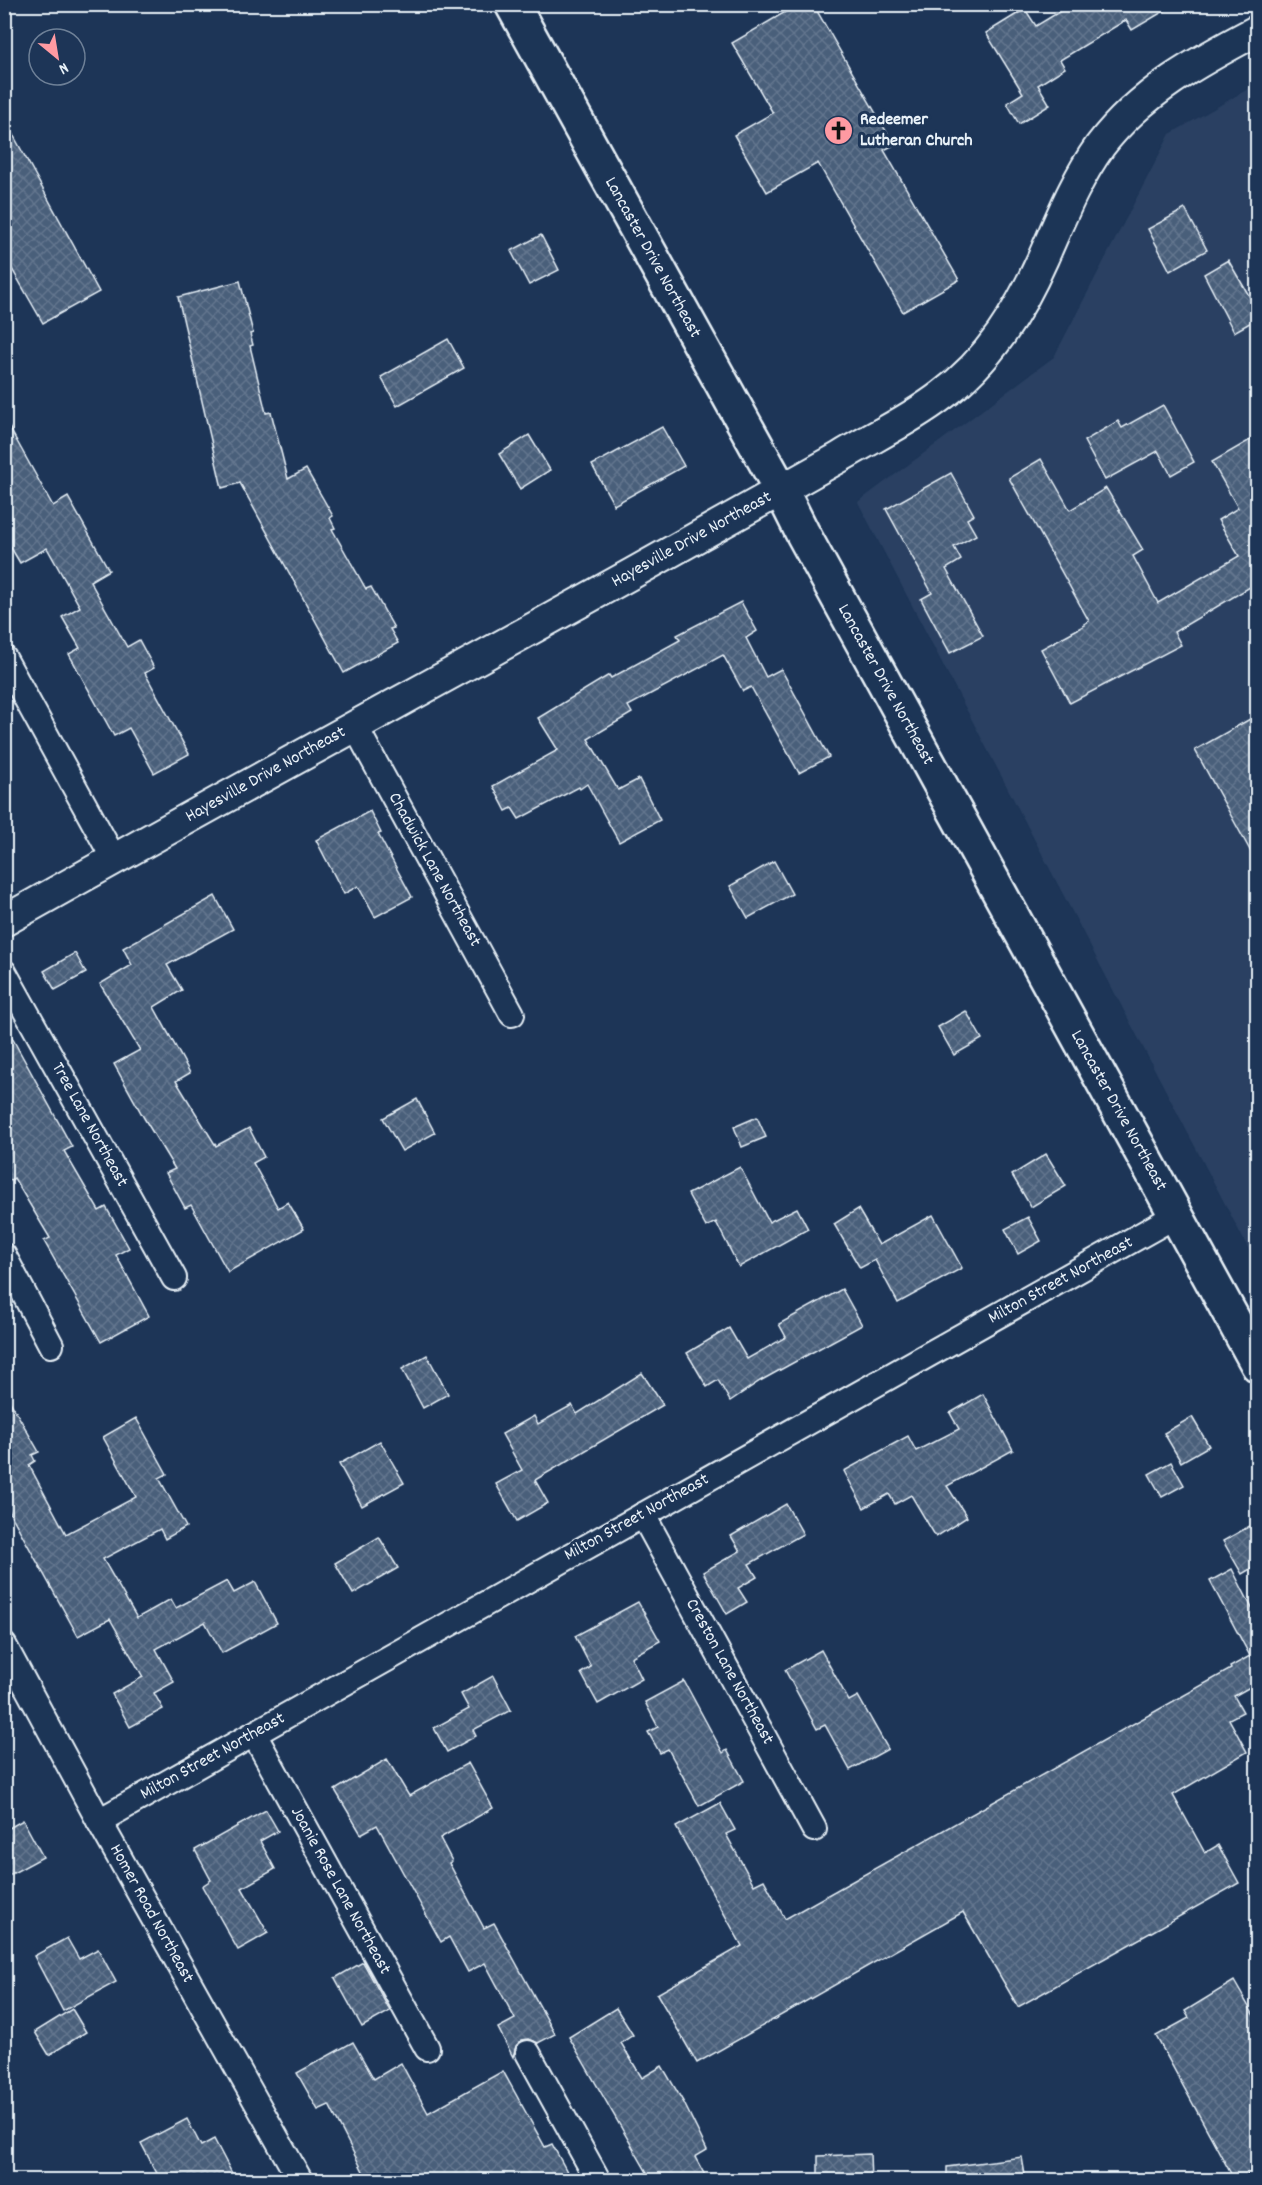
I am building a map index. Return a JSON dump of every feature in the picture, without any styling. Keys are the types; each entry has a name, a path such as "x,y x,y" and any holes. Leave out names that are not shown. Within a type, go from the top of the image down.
{"main road":[{"name":"Lancaster Drive Northeast","path":"512,4 781,490 1257,1365"}],"street":[{"name":"Hayesville Drive Northeast","path":"4,921 781,490 938,399 978,365 1002,335 1024,298 1063,209 1084,171 1101,145 1125,117 1151,93 1257,30"},
{"path":"4,658 114,859"},
{"name":"Chadwick Lane Northeast","path":"355,726 512,1014"},
{"name":"Tree Lane Northeast","path":"4,972 174,1278"},
{"name":"Milton Street Northeast","path":"99,1821 1175,1216"},
{"path":"4,1256 51,1345"},
{"name":"Creston Lane Northeast","path":"643,1515 814,1829"},
{"name":"Homer Road Northeast","path":"4,1645 99,1821 300,2181"},
{"name":"Joanie Rose Lane Northeast","path":"254,1734 427,2048"},
{"path":"528,2053 598,2181"}],"shaded area":[{"path":"1257,84 1257,1265 858,502 1054,357 1170,134"}],"building":[{"path":"799,4 813,4 894,145 884,150 959,280 903,312 818,163 767,192 734,135 773,113 732,43"},
{"path":"1072,4 1176,4 1132,30 1126,20 1060,60 1065,68 1038,85 1050,105 1019,124 1007,103 1023,93 986,33 1025,9 1036,26"},
{"path":"4,118 99,292 43,323 4,255"},
{"path":"1185,209 1207,250 1170,271 1148,229"},
{"path":"541,235 559,270 529,285 511,251"},
{"path":"1228,260 1257,309 1257,319 1234,332 1204,274"},
{"path":"240,281 253,333 250,334 253,345 250,346 266,413 271,412 288,479 306,469 333,516 330,518 335,528 332,529 366,589 371,587 394,628 390,629 398,643 344,673 240,483 222,488 178,297"},
{"path":"448,339 464,368 397,406 381,377"},
{"path":"1163,405 1194,462 1171,475 1158,451 1105,480 1084,441 1118,421 1122,428"},
{"path":"4,418 53,506 68,497 109,570 90,581 127,647 139,640 154,668 145,673 189,754 154,773 129,728 114,736 69,654 80,648 62,617 80,607 47,548 20,563 4,536"},
{"path":"662,427 684,466 614,505 592,465"},
{"path":"529,435 550,470 520,489 499,454"},
{"path":"1257,436 1257,588 1255,584 1174,632 1181,645 1070,703 1041,649 1089,621 1009,478 1041,459 1070,510 1106,488 1143,550 1133,556 1158,603 1239,556 1218,520 1238,508 1212,462"},
{"path":"951,473 974,515 967,519 976,535 954,547 961,560 946,569 983,636 950,653 921,599 932,593 886,509"},
{"path":"741,602 757,631 746,638 766,677 781,669 829,757 799,773 751,687 743,691 723,655 628,706 632,713 588,739 618,790 639,779 660,820 619,842 587,784 519,819 512,808 506,811 493,786 558,750 538,718 609,675 611,678 680,640 677,635"},
{"path":"1257,715 1257,863 1195,750"},
{"path":"370,811 381,833 378,834 412,897 375,917 358,886 344,894 316,840"},
{"path":"774,861 792,894 748,918 730,886"},
{"path":"215,896 233,929 167,965 182,990 154,1007 190,1073 176,1081 216,1146 249,1128 264,1157 253,1163 278,1208 288,1202 304,1229 228,1272 191,1205 185,1208 166,1173 175,1169 114,1064 140,1050 100,984 132,965 123,948"},
{"path":"75,953 86,973 55,990 44,971"},
{"path":"966,1011 982,1039 954,1055 938,1027"},
{"path":"4,1023 72,1147 64,1151 99,1211 106,1207 129,1248 116,1255 149,1316 101,1342 44,1241 50,1238 14,1178 4,1184"},
{"path":"417,1099 435,1133 402,1151 383,1118"},
{"path":"757,1117 766,1137 742,1147 734,1127"},
{"path":"1046,1154 1066,1186 1031,1207 1012,1175"},
{"path":"740,1167 769,1222 797,1208 808,1229 739,1267 716,1222 706,1227 688,1194"},
{"path":"858,1209 879,1245 933,1215 962,1268 898,1303 875,1260 860,1268 834,1224"},
{"path":"1028,1217 1041,1241 1018,1254 1005,1229"},
{"path":"842,1289 862,1325 760,1381 730,1401 718,1380 707,1387 687,1353 729,1328 747,1359 786,1337 779,1324"},
{"path":"427,1355 448,1394 423,1408 402,1369"},
{"path":"642,1373 663,1405 535,1480 548,1503 517,1521 496,1484 522,1470 502,1434 534,1416 538,1424 572,1405 577,1414"},
{"path":"4,1391 39,1452 32,1455 35,1461 29,1465 66,1534 136,1497 103,1437 136,1418 167,1474 159,1478 186,1527 165,1539 160,1529 103,1559 137,1618 171,1599 176,1608 227,1581 234,1593 255,1582 277,1623 222,1653 205,1622 156,1649 174,1682 154,1693 163,1709 130,1727 112,1694 143,1677 110,1619 78,1636 4,1502"},
{"path":"983,1394 1013,1450 947,1486 967,1517 936,1537 911,1495 895,1504 889,1494 864,1508 844,1471 908,1436 916,1451 959,1429 950,1413"},
{"path":"1192,1417 1209,1446 1181,1462 1164,1433"},
{"path":"380,1441 404,1483 362,1506 339,1464"},
{"path":"1171,1462 1184,1485 1162,1497 1149,1474"},
{"path":"786,1504 803,1534 749,1564 757,1577 738,1588 747,1602 727,1614 703,1572 740,1551 731,1536"},
{"path":"1257,1522 1257,1565 1242,1574 1223,1541"},
{"path":"379,1537 398,1568 353,1594 335,1563"},
{"path":"1232,1569 1257,1618 1257,1683 1234,1696 1243,1712 1229,1719 1247,1752 1173,1795 1205,1853 1218,1845 1239,1883 1018,2007 963,1912 697,2063 657,1994 742,1946 676,1827 720,1803 735,1830 726,1834 754,1885 764,1880 785,1919 1231,1669 1230,1667 1250,1656 1210,1581"},
{"path":"638,1602 660,1641 631,1657 642,1679 598,1704 581,1673 591,1667 575,1636"},
{"path":"821,1650 849,1701 858,1696 888,1749 850,1770 825,1725 817,1729 785,1670"},
{"path":"493,1676 511,1710 473,1730 476,1736 447,1752 434,1728 469,1709 461,1694"},
{"path":"684,1681 723,1753 727,1750 744,1781 699,1806 668,1749 660,1753 648,1732 658,1727 645,1702"},
{"path":"387,1759 409,1796 468,1763 493,1808 440,1838 452,1861 449,1863 484,1928 494,1923 555,2034 538,2043 529,2039 522,2040 516,2046 513,2057 498,2028 515,2019 485,1963 468,1972 449,1937 441,1942 377,1825 361,1834 335,1790"},
{"path":"266,1810 278,1831 260,1841 275,1869 242,1888 268,1933 238,1950 202,1886 211,1880 195,1850"},
{"path":"23,1820 43,1857 4,1878 4,1831"},
{"path":"67,1938 79,1959 98,1949 116,1982 63,2011 34,1956"},
{"path":"363,1962 390,2011 362,2027 335,1978"},
{"path":"1234,1981 1257,2021 1257,2169 1237,2181 1156,2036 1189,2018 1185,2011"},
{"path":"616,2008 633,2035 621,2043 642,2078 662,2066 684,2103 707,2150 695,2157 708,2181 652,2181 569,2037"},
{"path":"72,2009 86,2032 49,2055 35,2032"},
{"path":"353,2042 374,2079 401,2063 428,2113 503,2071 545,2147 552,2144 572,2181 368,2181 329,2105 318,2110 297,2073"},
{"path":"187,2119 201,2146 214,2139 236,2181 161,2181 141,2143"},
{"path":"870,2154 871,2181 818,2181 818,2156"},
{"path":"1022,2157 1026,2181 947,2181 947,2167"}],"place":[{"name":"Redeemer Lutheran Church","path":"839,130"}]}
